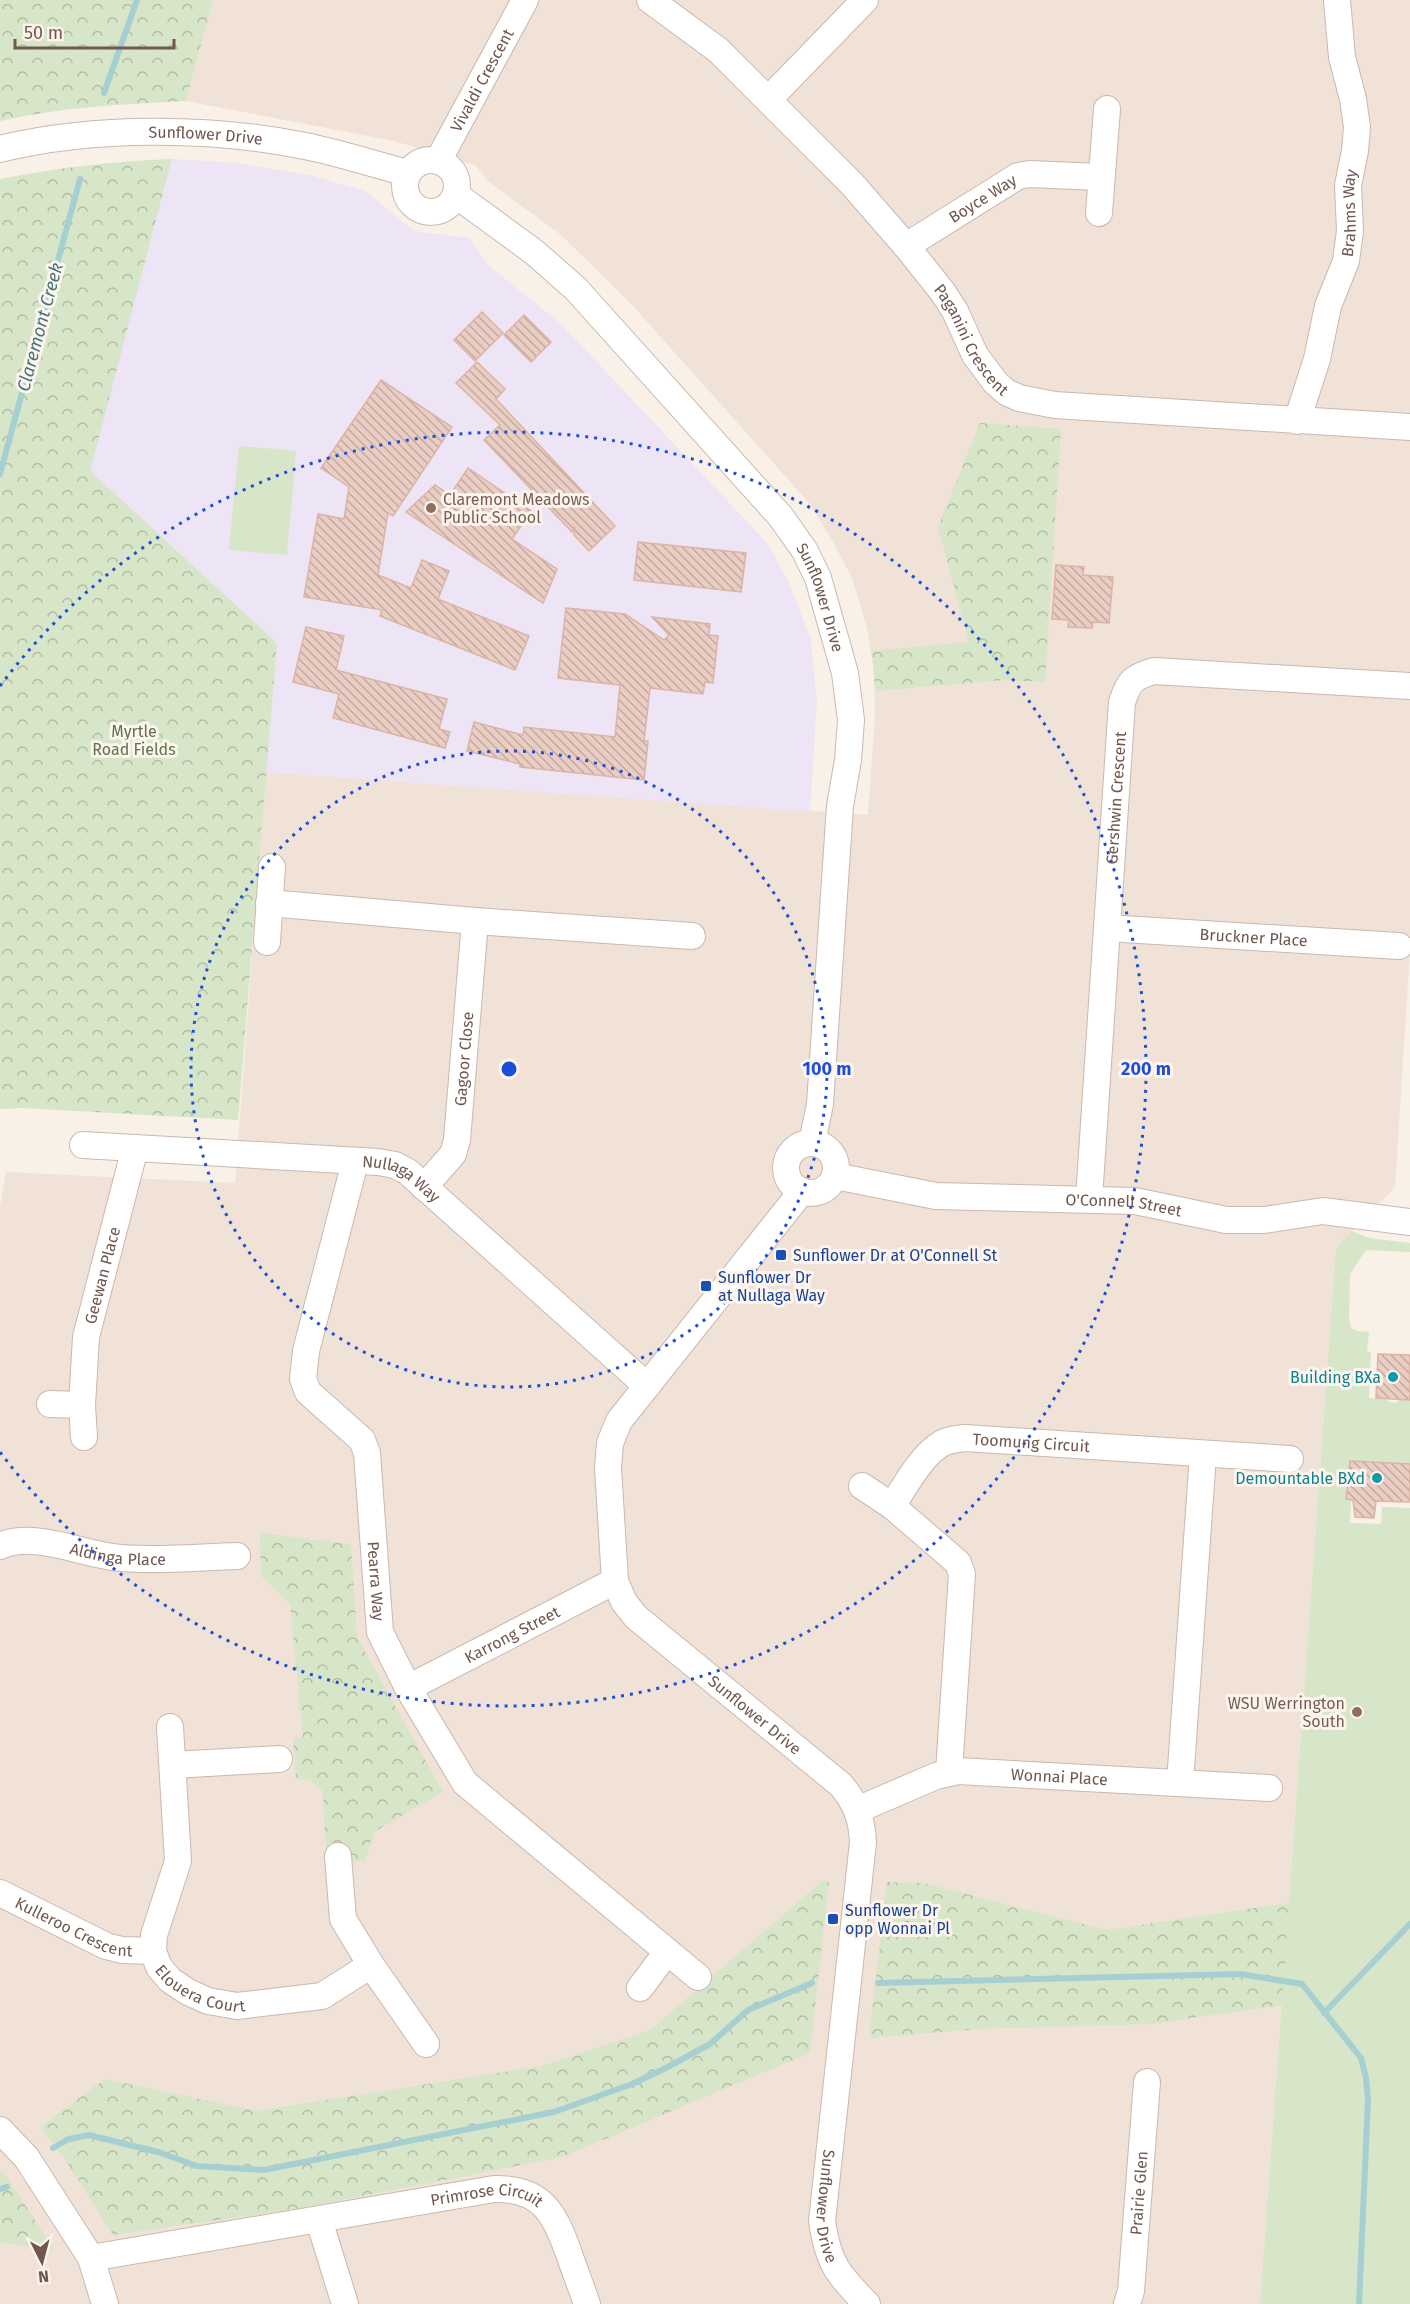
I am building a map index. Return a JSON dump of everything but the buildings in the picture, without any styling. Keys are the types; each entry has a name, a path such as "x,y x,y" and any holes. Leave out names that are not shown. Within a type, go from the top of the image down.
{"street":[{"name":"Vivaldi Crescent","path":"438,161 525,0"},
{"name":"Paganini Crescent","path":"650,0 718,50 852,184 906,246 955,311 975,355 1006,392 1019,398 1055,405 1410,427"},
{"path":"769,99 865,0"},
{"name":"Brahms Way","path":"1297,421 1317,359 1328,306 1346,261 1350,231 1348,185 1355,151 1356,127 1353,99 1342,57 1337,0"},
{"path":"1099,213 1107,109"},
{"name":"Sunflower Drive","path":"0,149 23,143 113,133 162,131 202,133 259,138 307,146 407,173"},
{"path":"422,161 438,161 446,165 455,175 456,195 445,209 437,212 424,212 409,202 405,194 404,182 407,173 422,161"},
{"name":"Boyce Way","path":"906,246 1018,176 1030,174 1100,177"},
{"name":"Sunflower Drive","path":"456,195 534,252 576,289 781,517 805,551 818,578 845,673 851,728 840,806 820,1104 812,1143"},
{"name":"Gershwin Crescent","path":"1089,1199 1122,702 1127,686 1133,679 1154,671 1410,686"},
{"path":"267,942 272,867"},
{"path":"269,903 475,921 692,936"},
{"name":"Gagoor Close","path":"424,1187 453,1154 457,1140 475,921"},
{"name":"Bruckner Place","path":"1107,928 1399,946"},
{"path":"812,1143 820,1144 832,1154 837,1168 835,1176 826,1189 818,1192 802,1191 790,1182 786,1167 788,1159 798,1147 812,1143"},
{"name":"Nullaga Way","path":"83,1145 395,1165 408,1172 647,1386"},
{"name":"Geewan Place","path":"84,1437 82,1405 86,1337 135,1148"},
{"name":"Pearra Way","path":"356,1162 306,1351 303,1379 316,1401 362,1440 366,1453 379,1625 385,1644 408,1688 465,1783 698,1977"},
{"name":"O'Connell Street","path":"835,1176 936,1196 1089,1199 1158,1204 1226,1220 1264,1220 1323,1211 1410,1222"},
{"name":"Sunflower Drive","path":"802,1191 619,1421 610,1443 608,1468 615,1581 624,1602 636,1617 841,1785 852,1799 862,1826 863,1842 822,2221 827,2247 836,2271 867,2304"},
{"path":"50,1404 82,1405"},
{"name":"Toomung Circuit","path":"892,1506 928,1455 938,1445 950,1440 981,1438 1290,1459"},
{"path":"1180,1783 1203,1454"},
{"path":"862,1486 892,1506 949,1555 958,1563 962,1574 949,1772"},
{"name":"Aldinga Place","path":"0,1546 19,1542 42,1543 130,1559 237,1556"},
{"name":"Karrong Street","path":"408,1688 615,1581"},
{"name":"Elouera Court","path":"171,1727 177,1861 173,1880 158,1920 153,1951 159,1967 178,1986 208,2001 229,2005 322,1996 371,1965"},
{"path":"173,1765 279,1759"},
{"name":"Wonnai Place","path":"857,1810 949,1772 1269,1788"},
{"path":"338,1856 343,1919 371,1965 426,2044"},
{"name":"Kulleroo Crescent","path":"0,1893 106,1946 122,1950 153,1951"},
{"path":"640,1988 667,1952"},
{"name":"Prairie Glen","path":"1127,2304 1131,2291 1147,2082"},
{"path":"0,2130 26,2157 91,2258 105,2304"},
{"name":"Primrose Circuit","path":"91,2258 494,2189 520,2191 536,2198 552,2213 587,2304"},
{"path":"319,2220 345,2304"}],"shaded area":[{"path":"213,0 1410,0 1410,950 1395,1187 1336,1248 1260,2304 0,2304 0,2242 55,2251 0,2169 0,1206 6,1172 235,1183 266,772 868,815 875,717 874,670 867,628 852,578 810,504 633,306 560,234 489,182 475,165 394,141 186,101"},
{"name":"Claremont Meadows Public School","path":"172,159 236,163 309,175 365,191 414,231 469,238 488,265 560,323 768,544 789,583 810,637 817,701 810,812 266,772 277,643 89,471"}],"green space":[{"path":"0,0 213,0 186,101 69,109 0,121"},
{"name":"Myrtle Road Fields","path":"172,159 90,471 277,643 238,1120 23,1108 0,1109 0,179 129,161"},
{"path":"980,423 1061,429 1045,682 1004,680 875,691 872,651 969,642 938,527"},
{"path":"239,446 296,451 287,555 229,550"},
{"name":"WSU Werrington South","path":"1352,1231 1369,1238 1410,1243 1410,1252 1366,1250 1350,1274 1349,1318 1351,1328 1369,1332 1367,1352 1371,1352 1369,1398 1386,1399 1396,1403 1401,1399 1410,1400 1410,1464 1350,1461 1349,1474 1343,1474 1343,1481 1347,1482 1347,1499 1351,1499 1350,1523 1381,1524 1382,1507 1410,1508 1410,2304 1260,2304 1336,1248"},
{"path":"260,1533 351,1544 357,1637 443,1792 374,1832 365,1861 327,1863 322,1790 309,1779 296,1779 293,1738 303,1737 290,1604 261,1576"},
{"path":"822,1881 829,1881 810,2053 562,2157 301,2208 113,2235 64,2158 40,2127 105,2079 256,2111 541,2066 649,2031"},
{"path":"887,1882 923,1883 1107,1930 1289,1903 1282,2005 1150,2024 978,2029 869,2038"},
{"path":"0,2169 5,2174 55,2251 0,2242"}],"waterway":[{"name":"Claremont Creek","path":"104,93 137,0"},
{"name":"Claremont Creek","path":"0,474 80,179"},
{"path":"1324,2013 1410,1924"},
{"path":"878,1983 1240,1974 1302,1984 1361,2058 1366,2078 1368,2099 1359,2304"},
{"path":"53,2148 69,2139 89,2135 158,2152 197,2166 264,2170 554,2112 632,2084 664,2069 710,2044 748,2010 812,1983"},
{"path":"0,2189 7,2187"}],"place":[{"name":"Claremont Meadows Public School","path":"431,508"},
{"name":"Sunflower Dr at O'Connell St","path":"781,1255"},
{"name":"Sunflower Dr at Nullaga Way","path":"706,1286"},
{"name":"Building BXa","path":"1393,1377"},
{"name":"Demountable BXd","path":"1377,1478"},
{"name":"WSU Werrington South","path":"1357,1712"},
{"name":"Sunflower Dr opp Wonnai Pl","path":"833,1919"}]}
